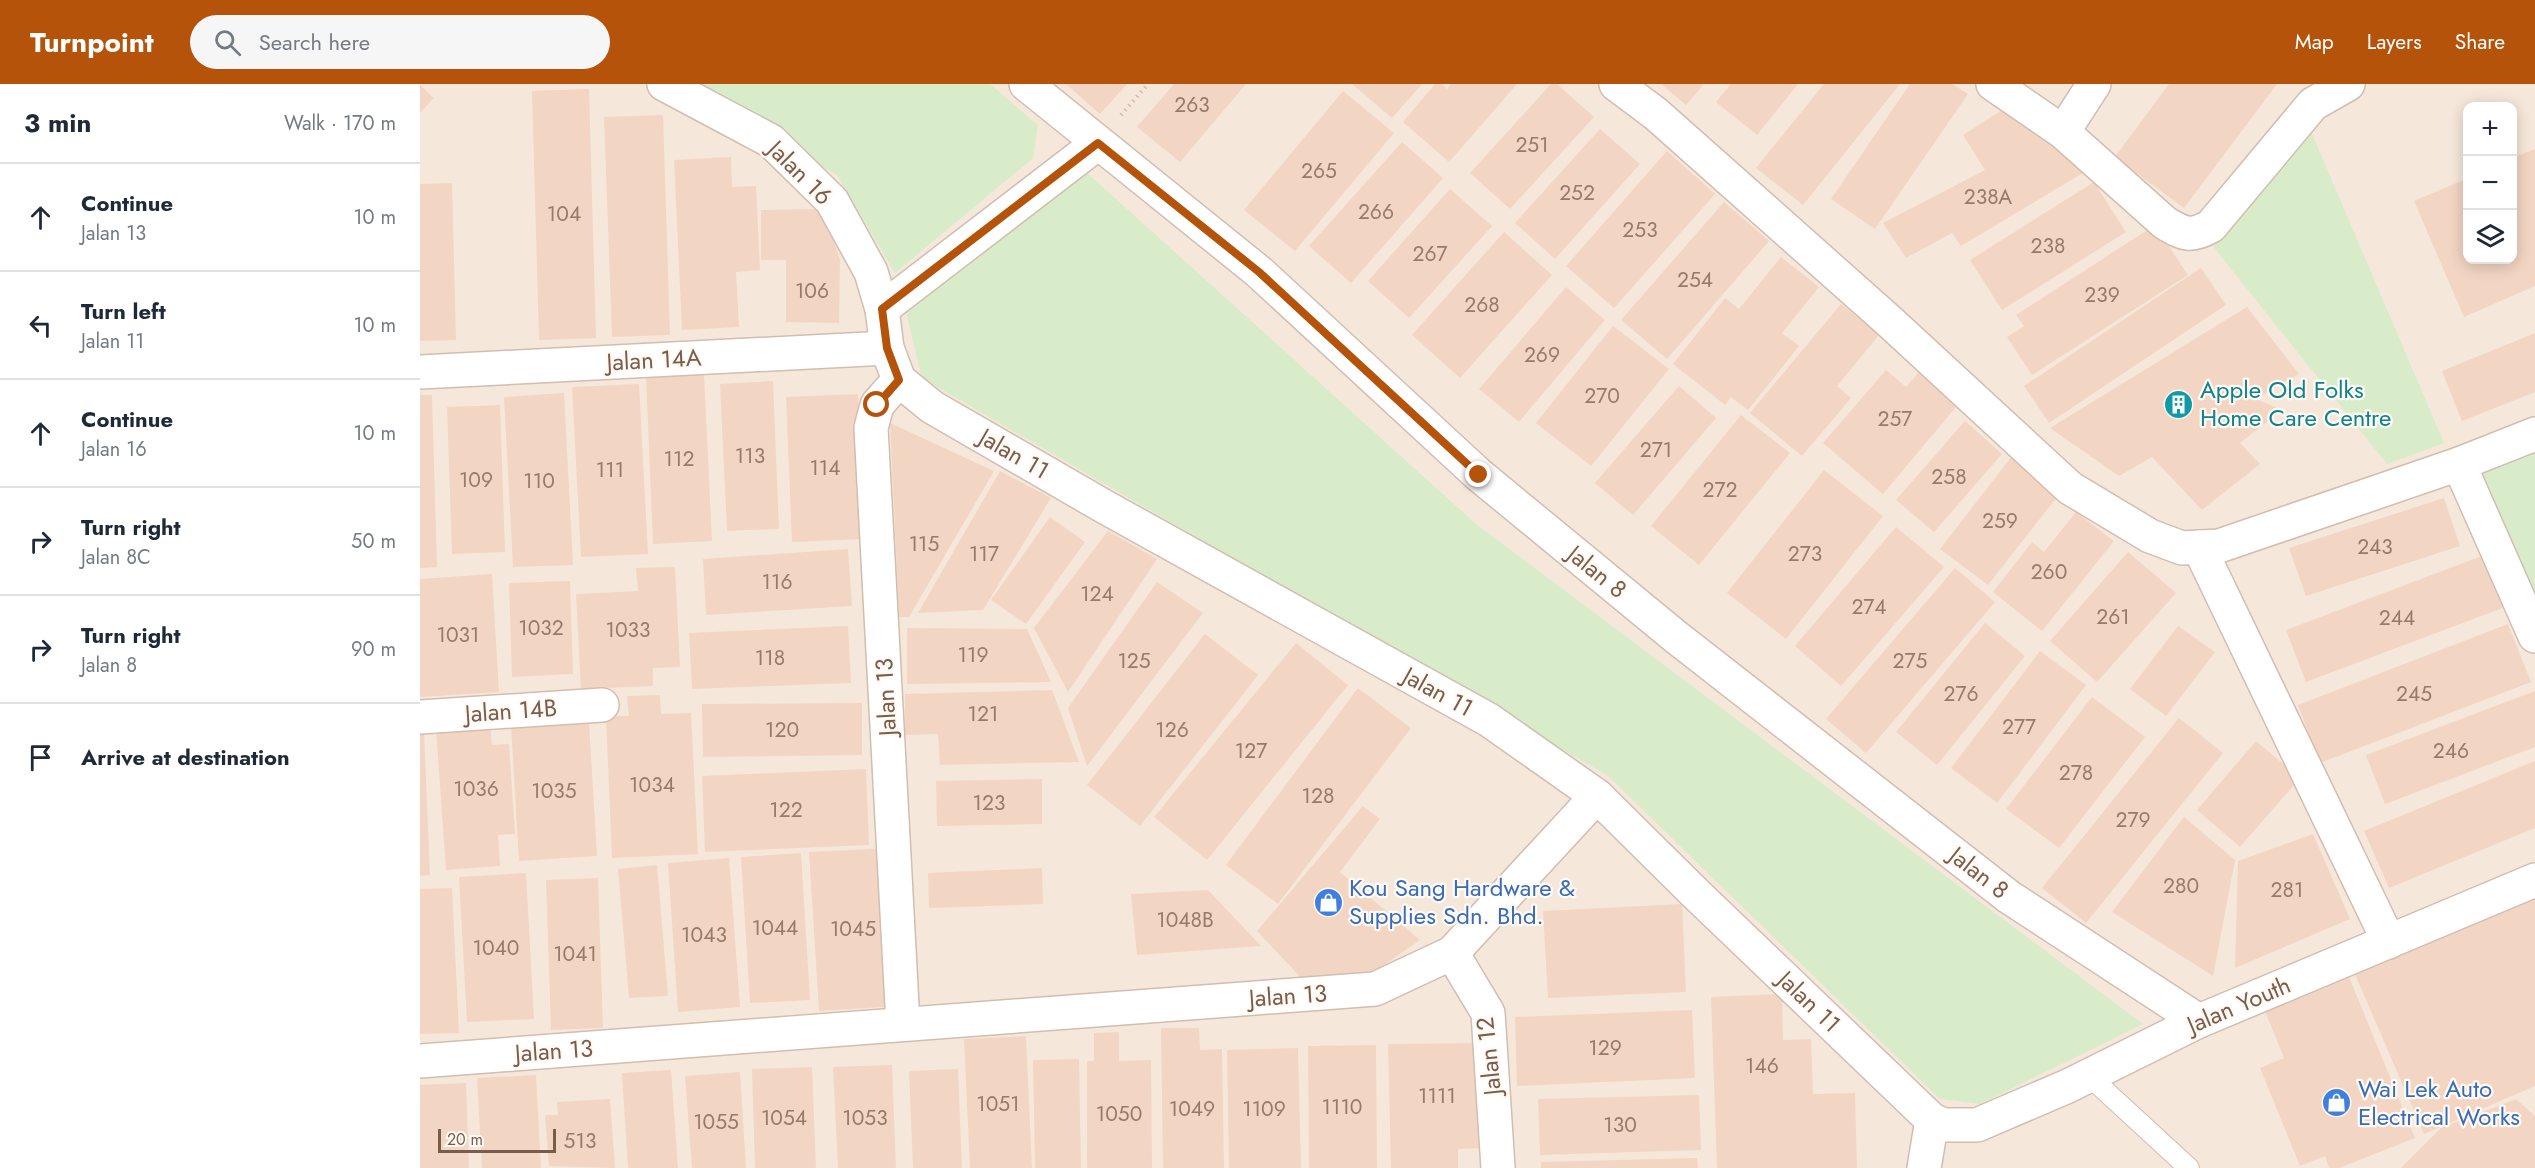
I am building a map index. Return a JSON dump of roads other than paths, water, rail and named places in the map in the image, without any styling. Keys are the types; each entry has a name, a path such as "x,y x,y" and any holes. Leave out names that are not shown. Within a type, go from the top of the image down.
{"street":[{"name":"Jalan 16","path":"664,84 771,141 832,201 871,272 882,309 887,348"},
{"name":"Jalan 8","path":"1026,84 1259,272 1479,475 1676,637 2009,897 2199,1021"},
{"path":"1616,84 1656,114 1889,321 2070,488 2150,536 2182,548 2219,546 2459,464 2535,434"},
{"path":"1993,84 2063,132 2165,223 2183,234 2198,233 2211,226 2313,104 2348,84"},
{"path":"2063,132 2094,84"},
{"path":"882,309 1098,143"},
{"path":"887,348 899,380"},
{"name":"Jalan 14A","path":"420,372 887,348"},
{"name":"Jalan 11","path":"899,380 932,407 1489,720 1597,796 1694,892 1938,1123"},
{"name":"Jalan 13","path":"899,380 877,405 871,428 903,1024"},
{"path":"2459,464 2535,636"},
{"path":"2199,547 2389,942"},
{"name":"Jalan 14B","path":"420,717 602,705"},
{"name":"Jalan 13","path":"420,1061 1375,989 1452,953 1597,796"},
{"name":"Jalan Youth","path":"1938,1123 1977,1125 2089,1076 2199,1021 2535,880"},
{"name":"Jalan 12","path":"1452,953 1488,1013 1498,1168"},
{"path":"1924,1168 1938,1123"}],"lane":[{"path":"2089,1076 2189,1168"}],"place":[{"name":"Apple Old Folks Home Care Centre","path":"2179,404"},
{"name":"Kou Sang Hardware & Supplies Sdn. Bhd.","path":"1328,902"},
{"name":"Wai Lek Auto Electrical Works","path":"2337,1103"}]}
